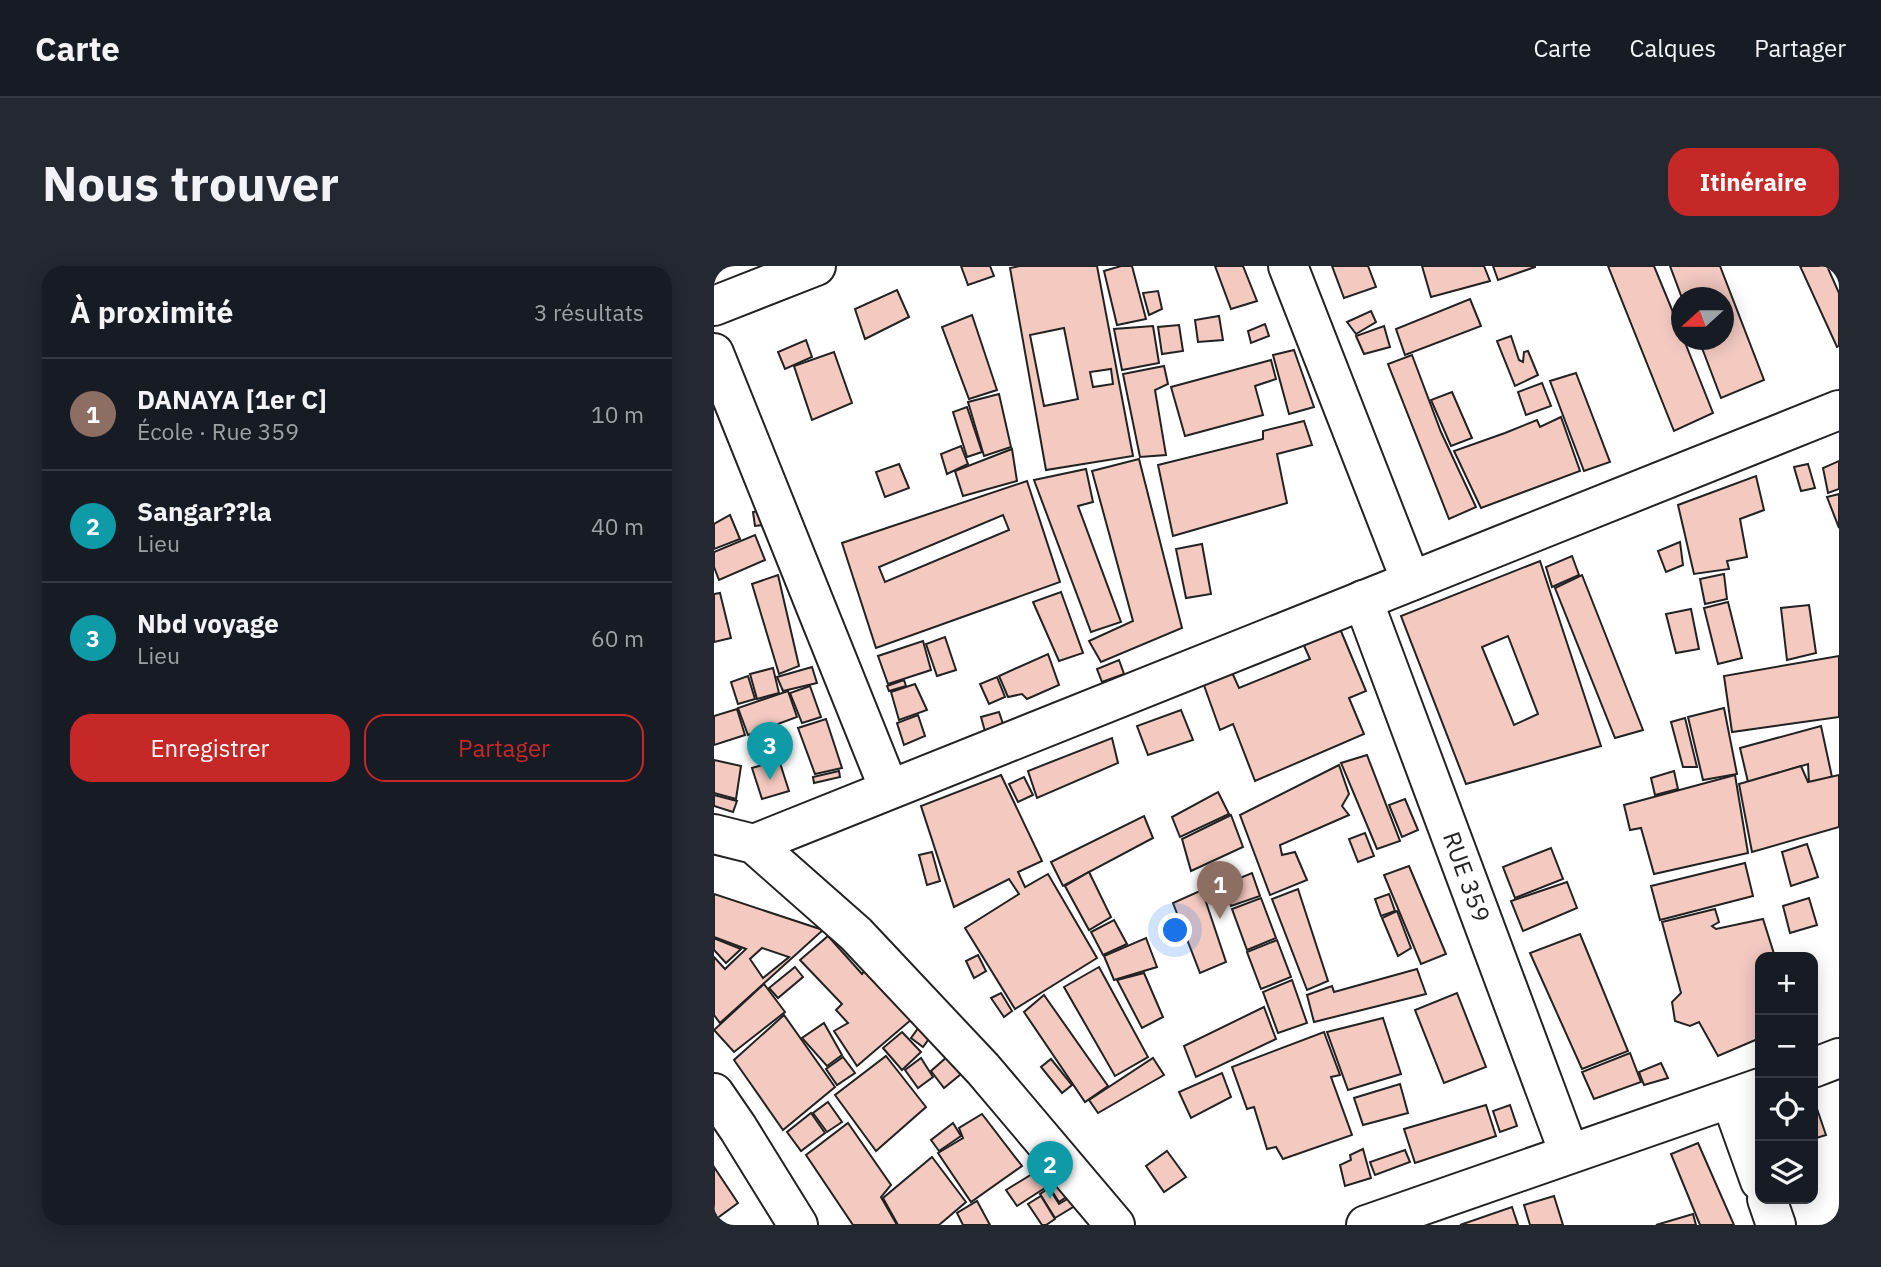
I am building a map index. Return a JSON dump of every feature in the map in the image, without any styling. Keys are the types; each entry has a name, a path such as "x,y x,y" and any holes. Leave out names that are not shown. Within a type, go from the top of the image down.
{"street":[{"path":"714,306 816,266"},
{"path":"1288,266 1411,581"},
{"path":"714,353 889,789"},
{"path":"754,844 1839,410"},
{"name":"RUE 359","path":"1363,600 1569,1153"},
{"path":"714,834 754,844 856,934 983,1069 1115,1225"},
{"path":"1818,1066 1839,1058"},
{"path":"714,1093 798,1225"},
{"path":"1366,1225 1746,1094 1755,1150"},
{"path":"1768,1204 1776,1225"}],"building":[{"path":"961,266 990,266 994,276 968,285"},
{"path":"1097,266 1133,456 1046,470 1010,268","holes":["1064,328 1078,399 1044,406 1030,335","1111,369 1113,384 1093,387 1090,372"]},
{"path":"1132,266 1146,319 1117,325 1104,271"},
{"path":"1215,266 1243,266 1257,301 1231,309"},
{"path":"1332,266 1368,266 1376,287 1344,298"},
{"path":"1422,266 1484,266 1490,281 1431,297"},
{"path":"1493,266 1535,266 1535,267 1498,280"},
{"path":"1608,266 1654,266 1671,307 1671,350 1688,350 1713,413 1674,431"},
{"path":"1670,266 1720,266 1728,287 1678,287"},
{"path":"1800,266 1827,266 1839,293 1837,347"},
{"path":"897,290 909,317 865,339 855,309"},
{"path":"1158,291 1162,309 1149,315 1143,293"},
{"path":"1470,299 1481,326 1405,355 1396,329"},
{"path":"1734,302 1764,380 1721,398 1703,350 1734,350"},
{"path":"1371,311 1376,322 1356,334 1347,322"},
{"path":"972,315 997,390 969,399 942,327"},
{"path":"1219,316 1223,340 1198,342 1195,320"},
{"path":"1265,324 1269,336 1251,343 1248,331"},
{"path":"1179,325 1183,351 1162,354 1158,327"},
{"path":"1153,326 1159,363 1122,370 1114,329"},
{"path":"1384,326 1390,347 1364,354 1356,336"},
{"path":"1511,336 1519,360 1523,362 1524,352 1528,351 1538,375 1515,386 1497,341"},
{"path":"806,340 812,357 785,369 778,352"},
{"path":"1294,350 1314,407 1289,414 1273,355"},
{"path":"834,352 852,403 812,420 794,366"},
{"path":"1412,355 1441,432 1476,507 1449,519 1388,364"},
{"path":"1271,360 1276,379 1255,386 1263,415 1185,436 1171,387"},
{"path":"1164,366 1168,384 1155,390 1166,455 1140,457 1123,374"},
{"path":"1576,373 1610,462 1584,471 1550,381"},
{"path":"1542,383 1551,406 1526,415 1518,392"},
{"path":"1452,392 1472,438 1451,446 1431,400"},
{"path":"999,394 1011,447 984,456 968,402"},
{"path":"967,407 982,452 967,457 953,412"},
{"path":"1561,417 1580,471 1481,508 1454,451 1537,420 1540,427"},
{"path":"1304,421 1312,445 1277,454 1287,503 1173,536 1158,465 1263,439 1263,431"},
{"path":"961,446 968,464 947,474 941,454"},
{"path":"1012,449 1017,481 963,496 955,471"},
{"path":"1139,459 1182,628 1101,662 1089,641 1133,621 1092,471"},
{"path":"1839,461 1839,489 1828,493 1823,468"},
{"path":"899,464 909,488 885,497 876,472"},
{"path":"1808,464 1815,488 1801,491 1794,467"},
{"path":"1086,469 1093,502 1078,506 1121,622 1091,632 1034,480"},
{"path":"1756,476 1764,510 1740,519 1747,557 1727,561 1729,569 1694,574 1678,505"},
{"path":"1027,481 1060,582 876,648 842,543","holes":["1003,515 1009,530 885,582 879,567"]},
{"path":"1839,494 1839,528 1827,497"},
{"path":"760,511 763,525 755,526 753,512"},
{"path":"730,515 740,539 714,549 714,524"},
{"path":"755,535 765,560 719,580 714,567 714,552"},
{"path":"1680,542 1683,565 1666,572 1658,551"},
{"path":"1202,544 1211,594 1186,598 1176,549"},
{"path":"1572,556 1579,575 1552,587 1546,567"},
{"path":"1540,561 1601,746 1466,784 1401,616","holes":["1508,636 1538,714 1514,725 1482,647"]},
{"path":"1724,574 1727,599 1705,604 1700,579"},
{"path":"778,575 799,666 779,674 752,584"},
{"path":"1582,575 1643,730 1615,738 1555,588"},
{"path":"1061,592 1083,653 1059,661 1033,602"},
{"path":"720,593 731,638 714,642 714,594"},
{"path":"1728,602 1742,658 1718,664 1704,608"},
{"path":"1809,605 1816,653 1787,660 1781,608"},
{"path":"1691,609 1699,649 1676,653 1666,614"},
{"path":"1338,624 1366,691 1349,698 1364,734 1255,781 1233,724 1220,730 1201,677 1230,668 1239,688 1310,659 1301,639"},
{"path":"945,637 956,670 937,676 926,644"},
{"path":"923,641 931,670 888,684 878,656"},
{"path":"1048,654 1059,685 1027,699 1022,694 1008,697 999,676"},
{"path":"1839,656 1839,717 1732,732 1724,676"},
{"path":"1119,660 1124,674 1102,682 1097,669"},
{"path":"812,667 817,683 783,691 777,677"},
{"path":"773,668 779,693 757,699 750,674"},
{"path":"748,676 755,699 738,704 731,682"},
{"path":"997,677 1005,697 989,704 980,684"},
{"path":"904,680 906,686 889,691 887,686"},
{"path":"915,684 927,710 899,720 891,692"},
{"path":"810,686 821,717 802,723 790,693"},
{"path":"788,691 797,717 748,735 738,708"},
{"path":"1724,708 1737,774 1703,780 1688,717"},
{"path":"737,709 745,735 714,745 714,716"},
{"path":"1181,710 1193,740 1148,755 1137,726"},
{"path":"999,712 1005,730 986,735 981,717"},
{"path":"918,715 925,736 904,745 897,723"},
{"path":"1685,718 1697,767 1683,767 1671,722"},
{"path":"826,719 842,768 815,774 798,728"},
{"path":"1821,726 1832,777 1809,783 1808,764 1748,782 1740,748"},
{"path":"783,737 789,748 767,758 762,746"},
{"path":"1112,738 1118,763 1037,798 1028,771"},
{"path":"1367,755 1400,841 1377,849 1341,763"},
{"path":"714,760 741,766 736,799 714,793"},
{"path":"779,760 789,791 762,799 752,768"},
{"path":"1339,765 1349,794 1342,806 1349,815 1280,845 1282,855 1295,852 1307,880 1270,895 1240,815"},
{"path":"1801,766 1808,782 1839,775 1839,827 1752,852 1739,784"},
{"path":"839,771 840,777 814,783 813,777"},
{"path":"1674,771 1678,789 1655,795 1651,778"},
{"path":"1001,775 1042,861 1018,872 1025,887 1048,874 1097,958 1015,1009 965,928 1019,894 1009,879 954,907 921,806"},
{"path":"1735,775 1748,853 1654,874 1641,828 1630,830 1624,805"},
{"path":"1024,777 1033,795 1018,802 1009,784"},
{"path":"1218,792 1229,814 1180,837 1172,817"},
{"path":"714,795 737,801 733,812 714,806"},
{"path":"1405,799 1418,830 1402,837 1389,805"},
{"path":"1231,815 1243,847 1191,871 1182,839"},
{"path":"1144,816 1153,838 1063,886 1051,862"},
{"path":"1365,833 1374,856 1358,862 1349,839"},
{"path":"1807,844 1818,877 1791,886 1782,852"},
{"path":"1551,848 1563,879 1515,898 1503,867"},
{"path":"932,852 940,881 927,885 919,855"},
{"path":"1745,863 1753,896 1660,920 1651,886"},
{"path":"1409,866 1446,954 1421,964 1384,875"},
{"path":"1089,872 1111,917 1089,930 1065,886"},
{"path":"1252,873 1260,896 1231,906 1223,885"},
{"path":"1567,882 1577,908 1523,931 1511,901"},
{"path":"1298,889 1328,981 1307,990 1272,899"},
{"path":"1202,890 1226,962 1200,973 1173,903"},
{"path":"714,894 823,930 720,1023 714,1015 714,957 725,969 746,949 714,937","holes":["762,948 789,957 763,978 750,959"]},
{"path":"1389,894 1395,911 1381,916 1375,899"},
{"path":"1261,898 1276,938 1247,950 1232,909"},
{"path":"1809,898 1817,925 1790,933 1783,906"},
{"path":"1715,909 1719,922 1712,926 1716,929 1763,919 1773,952 1755,952 1755,1040 1718,1056 1699,1022 1690,1026 1675,1021 1672,1002 1681,993 1662,922"},
{"path":"1397,911 1411,948 1398,956 1382,918"},
{"path":"1114,920 1127,944 1103,955 1091,932"},
{"path":"1580,934 1628,1051 1582,1069 1530,953"},
{"path":"828,936 862,974 867,968 912,1019 857,1066 834,1031 848,1023 836,1010 842,1004 800,960"},
{"path":"1146,938 1157,967 1114,980 1104,956"},
{"path":"714,939 741,949 726,963 714,950"},
{"path":"1277,940 1291,977 1261,989 1247,952"},
{"path":"978,955 986,971 974,978 966,961"},
{"path":"795,967 803,977 778,998 769,988"},
{"path":"1099,967 1148,1057 1115,1076 1064,987"},
{"path":"1417,969 1426,994 1314,1022 1307,995 1332,986 1334,992"},
{"path":"1144,973 1163,1017 1142,1028 1117,980"},
{"path":"1292,980 1307,1023 1278,1033 1263,992"},
{"path":"764,984 785,1012 734,1052 714,1030"},
{"path":"1001,993 1012,1011 1004,1017 991,998"},
{"path":"1457,993 1486,1067 1444,1083 1415,1010"},
{"path":"1044,995 1108,1086 1085,1102 1024,1012"},
{"path":"1264,1007 1276,1039 1196,1077 1184,1046"},
{"path":"784,1015 835,1087 783,1130 734,1060"},
{"path":"1383,1018 1401,1074 1348,1090 1327,1032"},
{"path":"824,1023 842,1055 827,1066 802,1038"},
{"path":"919,1027 931,1036 923,1047 911,1038"},
{"path":"902,1032 921,1052 902,1070 883,1048"},
{"path":"1324,1032 1340,1075 1331,1077 1352,1135 1283,1159 1276,1147 1267,1149 1254,1107 1247,1109 1232,1067"},
{"path":"1630,1053 1641,1082 1594,1099 1582,1072"},
{"path":"886,1056 926,1107 876,1151 835,1095"},
{"path":"948,1056 961,1074 944,1088 931,1071"},
{"path":"843,1057 855,1073 837,1085 826,1069"},
{"path":"921,1058 933,1077 918,1088 905,1070"},
{"path":"1153,1058 1164,1075 1098,1113 1089,1100"},
{"path":"1051,1059 1072,1085 1062,1093 1041,1067"},
{"path":"1661,1063 1668,1078 1644,1085 1639,1072"},
{"path":"1222,1073 1231,1097 1191,1118 1179,1092"},
{"path":"1400,1084 1408,1113 1363,1125 1354,1098"},
{"path":"828,1102 842,1122 827,1132 813,1113"},
{"path":"1486,1105 1496,1136 1415,1163 1404,1129"},
{"path":"1510,1105 1517,1126 1500,1132 1493,1111"},
{"path":"1818,1112 1826,1135 1818,1137"},
{"path":"811,1113 825,1133 801,1151 787,1132"},
{"path":"982,1114 1022,1166 971,1202 938,1153 963,1138 959,1128"},
{"path":"848,1123 891,1185 881,1197 897,1225 853,1225 806,1155"},
{"path":"953,1123 961,1136 939,1151 931,1140"},
{"path":"1698,1143 1734,1225 1700,1225 1671,1154"},
{"path":"1363,1149 1371,1178 1345,1186 1340,1165 1351,1160 1350,1155"},
{"path":"1405,1150 1410,1162 1375,1175 1370,1162"},
{"path":"1167,1151 1186,1177 1164,1192 1146,1166"},
{"path":"932,1157 966,1202 939,1225 898,1225 883,1198"},
{"path":"714,1167 738,1203 716,1219 714,1216"},
{"path":"1037,1171 1048,1186 1017,1206 1006,1190"},
{"path":"1062,1180 1072,1193 1059,1202 1050,1188"},
{"path":"1049,1188 1059,1204 1074,1195 1078,1204 1055,1218 1040,1194"},
{"path":"1041,1196 1055,1219 1046,1225 1042,1225 1028,1204"},
{"path":"1554,1196 1563,1225 1530,1225 1524,1205"},
{"path":"977,1201 990,1225 963,1225 957,1213"},
{"path":"1512,1207 1518,1225 1460,1225"},
{"path":"1693,1214 1696,1225 1656,1225"}],"place":[{"name":"Nbd voyage","path":"770,780"},
{"name":"DANAYA [1er C]","path":"1220,919"},
{"name":"Sangar??la","path":"1050,1199"}]}
